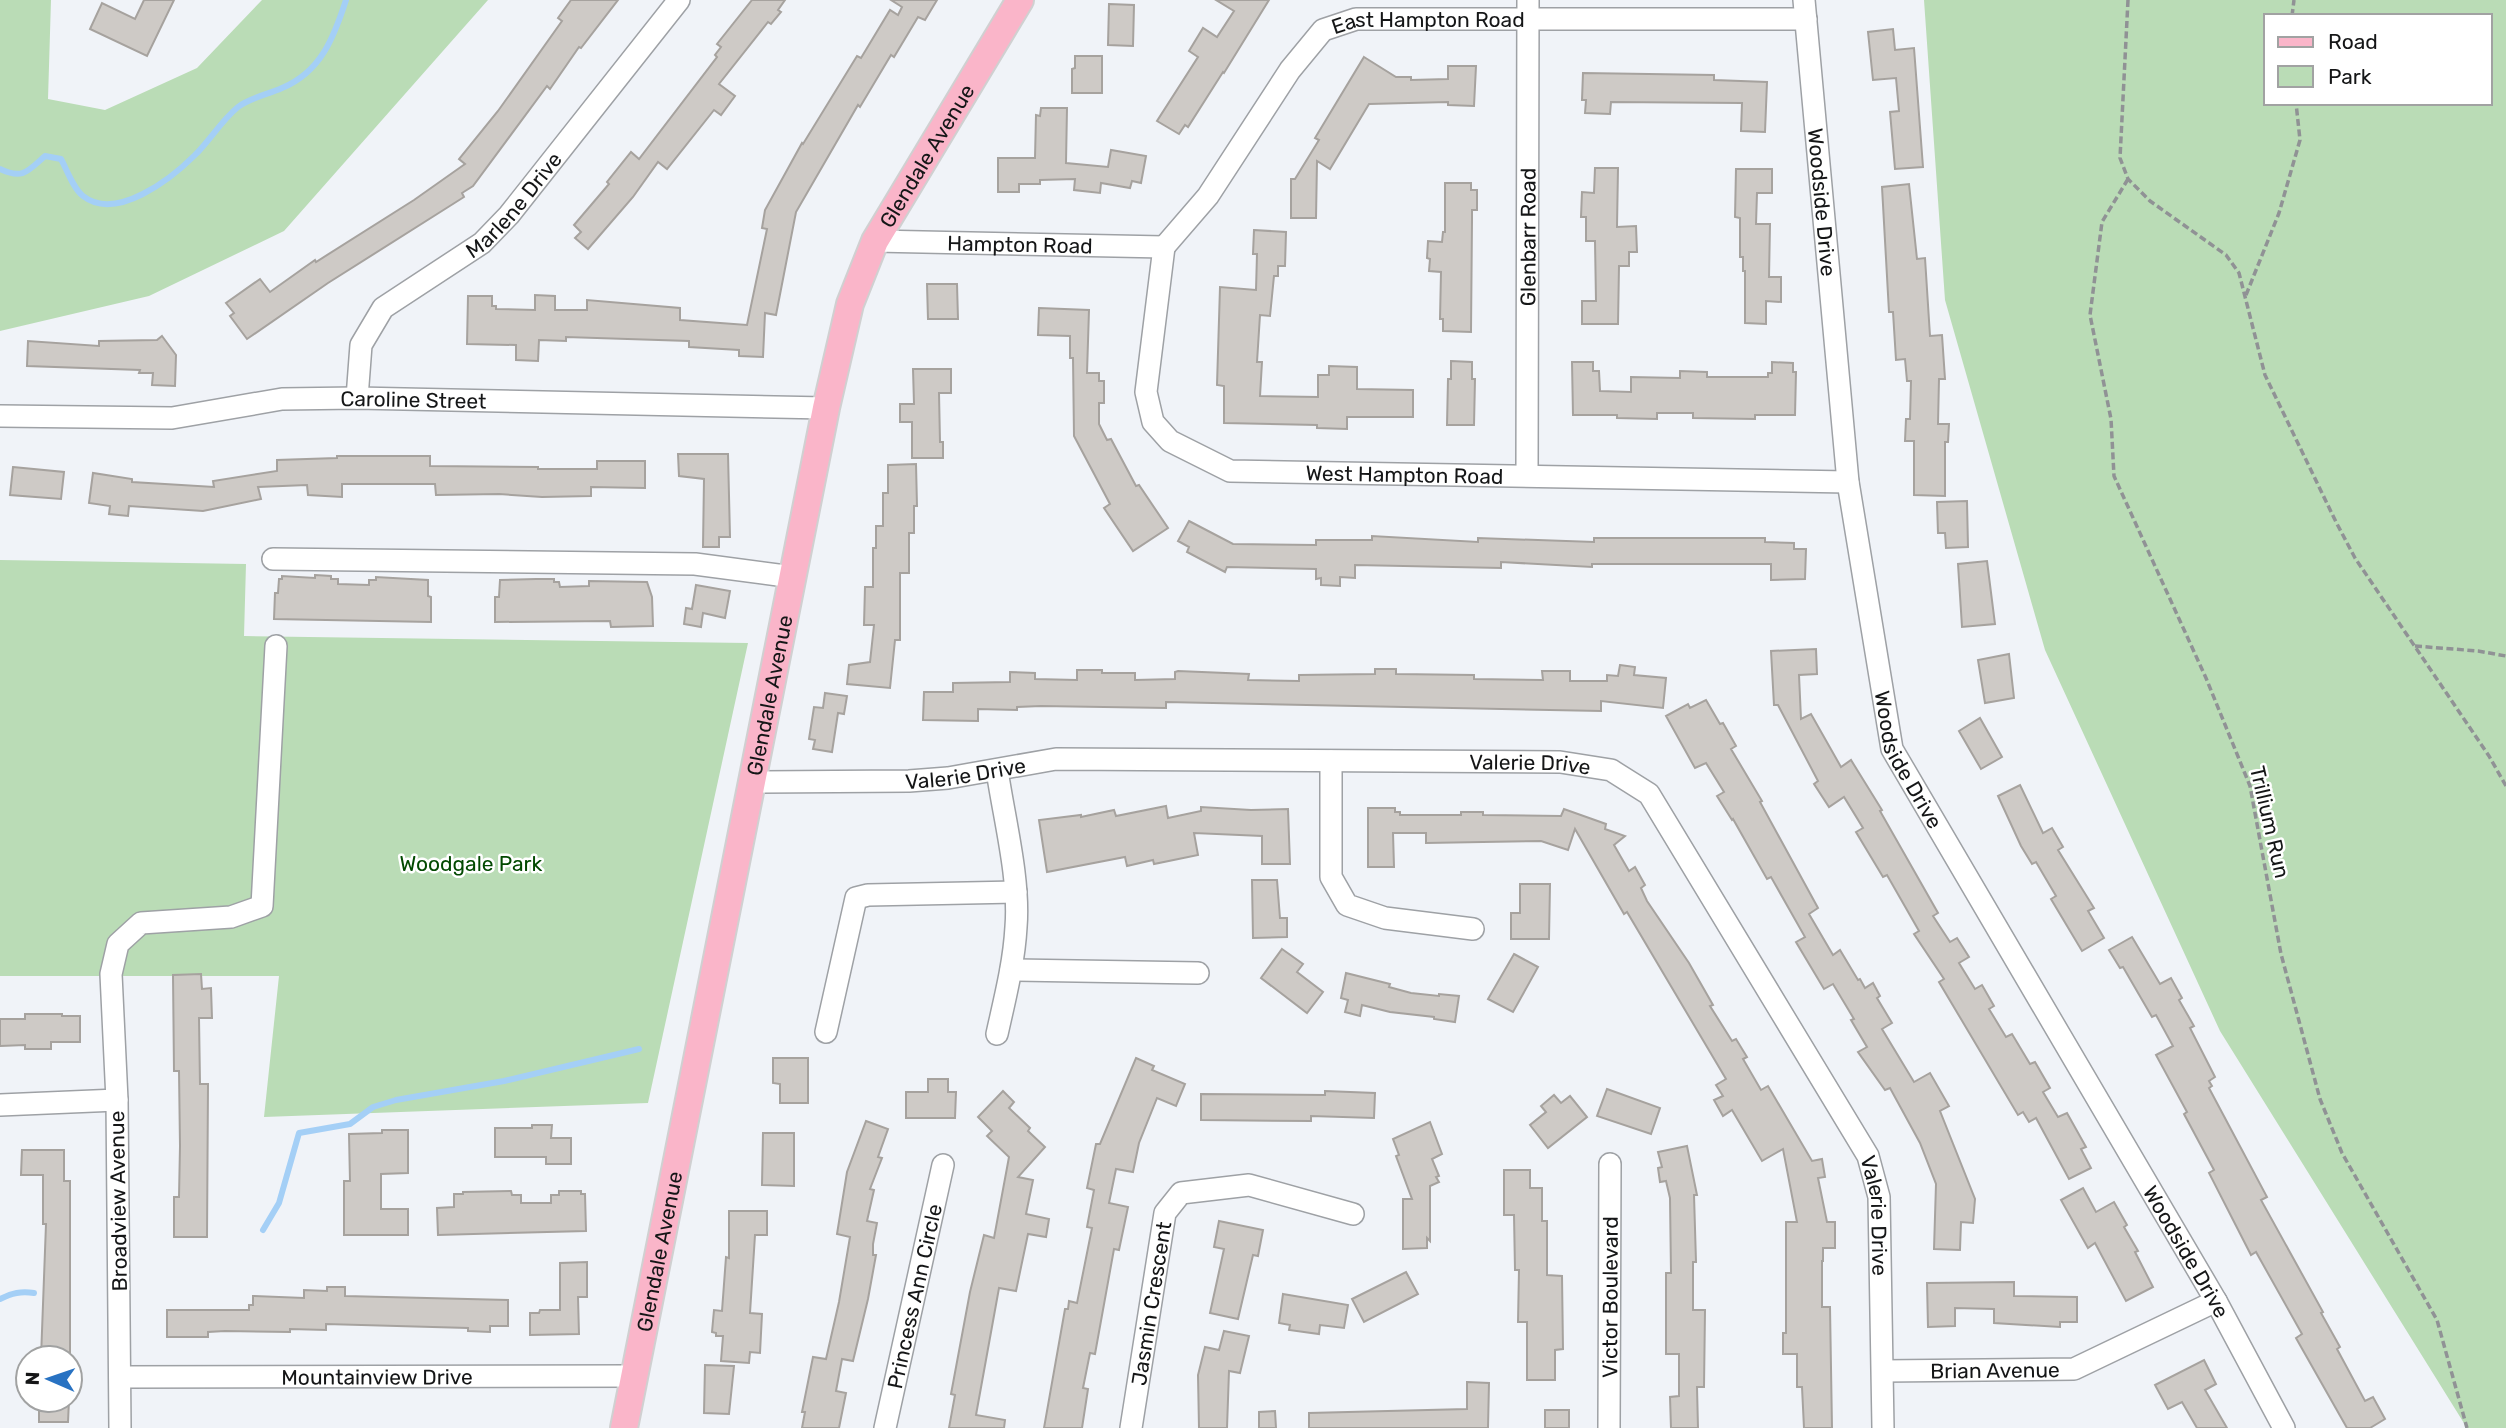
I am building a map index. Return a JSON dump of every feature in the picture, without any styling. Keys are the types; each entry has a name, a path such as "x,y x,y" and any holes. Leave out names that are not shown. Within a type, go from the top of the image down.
{"main road":[{"name":"Glendale Avenue","path":"624,1428 826,408 850,304 875,241 1020,0"}],"street":[{"name":"Marlene Drive","path":"357,398 361,345 383,308 482,243 509,215 679,0"},
{"name":"East Hampton Road","path":"1164,247 1208,196 1290,70 1323,30 1356,19 1527,10 1805,10"},
{"name":"Glenbarr Road","path":"1527,10 1527,475"},
{"name":"Woodside Drive","path":"1805,10 1848,482 1892,749 2216,1301 2284,1428"},
{"name":"Hampton Road","path":"875,241 1164,247"},
{"name":"West Hampton Road","path":"1164,247 1146,392 1153,422 1170,441 1230,471 1848,482"},
{"name":"Caroline Street","path":"0,416 172,418 282,399 357,398 826,408"},
{"path":"273,559 695,564 793,577"},
{"name":"Broadview Avenue","path":"120,1428 117,1100 111,974 118,944 141,923 231,917 262,906 276,646"},
{"name":"Valerie Drive","path":"752,782 909,781 997,770 1056,759 1560,762 1611,770 1649,794 1868,1156 1879,1196 1883,1428"},
{"path":"1331,761 1331,877 1347,905 1385,918 1473,929"},
{"path":"997,770 1016,892 1017,925 1011,970 997,1034"},
{"path":"826,1032 856,898 868,895 1016,892"},
{"path":"1011,970 1199,973"},
{"path":"0,1105 117,1100"},
{"name":"Victor Boulevard","path":"1609,1428 1610,1164"},
{"name":"Princess Ann Circle","path":"885,1428 943,1165"},
{"name":"Jasmin Crescent","path":"1131,1428 1165,1213 1181,1193 1249,1185 1353,1214"},
{"name":"Brian Avenue","path":"1883,1371 2074,1369 2216,1301"},
{"name":"Mountainview Drive","path":"120,1377 634,1376"}],"path":[{"path":"2128,0 2120,158 2128,179 2150,201 2226,256 2239,273 2265,375 2336,522 2355,558 2489,756 2506,786"},
{"path":"2246,297 2279,213 2300,140 2296,105"},
{"name":"Trillium Run","path":"2128,179 2102,222 2090,315 2111,419 2114,476 2206,678 2250,786 2281,954 2320,1099 2342,1153 2437,1320 2467,1428"},
{"path":"2415,646 2506,656"}],"green space":[{"path":"0,0 51,0 48,99 105,110 197,68 262,0 488,0 284,231 149,296 0,331"},
{"path":"1924,0 2506,0 2506,1428 2467,1428 2220,1031 2045,650 1945,300"},
{"name":"Woodgale Park","path":"0,560 246,564 244,636 748,643 648,1103 264,1117 279,976 0,976"}],"building":[{"path":"144,0 174,0 147,56 90,29 102,3 135,19"},
{"path":"571,0 618,0 581,48 579,47 550,89 547,86 473,186 462,193 464,197 328,283 247,339 230,316 234,313 226,303 260,279 270,292 315,260 316,262 414,200 465,164 459,159 498,111 562,21 558,18"},
{"path":"752,0 785,0 778,10 781,12 771,24 768,22 719,84 735,96 721,115 714,110 667,169 658,162 633,197 588,249 575,238 581,232 574,225 609,184 607,182 631,152 639,159 717,57 715,55 721,47 717,44"},
{"path":"891,0 937,0 925,20 918,17 894,57 891,55 860,107 858,105 796,212 776,315 765,313 763,357 739,356 739,350 689,347 689,341 566,337 566,341 539,340 538,361 516,360 516,345 467,344 468,296 492,296 492,306 496,306 496,309 535,310 535,295 555,296 555,310 587,310 587,300 680,308 680,320 747,325 767,229 762,228 765,210 802,143 857,56 861,58 890,10 898,15 902,7"},
{"path":"1216,0 1269,0 1188,127 1185,125 1179,134 1157,121 1198,57 1189,51 1203,28 1217,37 1234,11"},
{"path":"1109,4 1134,5 1133,46 1108,45"},
{"path":"1893,29 1895,50 1914,48 1923,167 1895,169 1890,112 1899,111 1896,78 1873,80 1868,32"},
{"path":"1075,56 1102,56 1102,93 1072,93"},
{"path":"1364,57 1396,77 1411,77 1411,80 1448,79 1448,66 1476,66 1474,106 1448,105 1448,102 1369,104 1330,169 1317,161 1316,218 1291,218 1291,179 1295,179 1319,140 1315,138"},
{"path":"1583,73 1714,75 1714,80 1767,82 1765,132 1741,131 1742,103 1611,102 1610,114 1585,113 1586,100 1582,100"},
{"path":"1041,108 1067,108 1066,163 1108,167 1111,150 1146,156 1141,183 1132,181 1130,188 1101,183 1100,193 1074,190 1075,179 1040,180 1040,184 1019,184 1019,192 998,192 998,158 1035,158 1036,115 1040,116"},
{"path":"1595,168 1618,168 1617,227 1636,226 1637,252 1629,252 1629,266 1619,266 1618,324 1582,324 1582,301 1596,301 1595,241 1586,241 1586,217 1581,217 1582,192 1594,193"},
{"path":"1736,169 1772,169 1772,193 1757,193 1756,224 1770,224 1769,277 1781,277 1781,302 1766,301 1766,324 1745,323 1745,271 1743,257 1740,257 1740,218 1735,217"},
{"path":"1445,183 1471,183 1471,190 1477,190 1477,210 1472,210 1471,332 1443,331 1443,319 1440,319 1441,272 1429,271 1428,241 1442,242 1445,232"},
{"path":"1909,184 1917,259 1925,258 1930,336 1942,335 1945,379 1939,379 1938,424 1949,424 1948,442 1945,442 1945,496 1914,495 1914,441 1905,441 1906,419 1910,419 1911,381 1907,381 1905,359 1896,360 1893,312 1889,312 1882,187"},
{"path":"1254,230 1286,232 1285,266 1278,266 1278,276 1274,276 1270,316 1260,315 1257,362 1262,362 1260,396 1318,397 1318,375 1329,375 1329,366 1357,367 1357,389 1413,390 1413,417 1347,417 1347,429 1317,428 1317,425 1224,423 1224,386 1217,385 1220,287 1256,290 1257,254 1253,254"},
{"path":"927,284 957,284 958,319 928,319"},
{"path":"1039,308 1089,310 1087,373 1099,373 1099,381 1104,381 1104,403 1099,403 1099,424 1107,440 1111,439 1136,486 1139,485 1168,528 1133,551 1104,508 1110,504 1074,436 1073,358 1070,358 1070,336 1038,335"},
{"path":"162,336 176,355 175,386 152,385 153,373 139,373 140,370 27,366 28,341 99,346 99,341 157,340"},
{"path":"1451,361 1472,362 1472,379 1475,379 1474,425 1447,425"},
{"path":"1572,362 1593,362 1593,371 1599,371 1600,391 1631,392 1631,377 1680,378 1680,371 1707,372 1707,377 1768,377 1768,373 1772,373 1772,362 1793,363 1793,372 1796,372 1795,415 1755,415 1755,419 1693,418 1693,413 1657,413 1657,419 1573,415"},
{"path":"913,369 951,369 951,393 939,393 943,458 912,458 912,422 900,422 900,404 914,404"},
{"path":"678,454 728,454 730,537 719,537 719,547 703,547 704,479 679,476"},
{"path":"337,456 430,456 430,466 538,469 597,469 597,461 645,461 645,488 591,487 591,496 542,497 499,494 436,495 435,484 342,484 342,497 308,495 307,485 258,487 261,499 203,511 129,506 128,516 109,514 110,506 89,503 93,473 132,479 132,482 214,487 213,481 277,471 277,460"},
{"path":"916,464 917,506 914,506 914,533 909,533 909,573 900,573 900,640 895,640 890,688 847,684 849,665 870,662 874,625 864,625 865,587 873,587 873,548 876,548 876,526 883,526 883,493 888,493 888,465"},
{"path":"13,467 64,472 61,499 10,495"},
{"path":"1967,501 1968,547 1946,548 1945,533 1938,533 1937,502"},
{"path":"1189,521 1233,544 1316,545 1316,540 1372,540 1372,536 1478,542 1478,538 1594,542 1594,538 1765,538 1765,542 1794,543 1794,549 1806,549 1805,579 1771,580 1771,564 1592,564 1592,567 1501,562 1501,568 1355,565 1355,578 1340,577 1340,586 1321,585 1321,578 1316,579 1316,569 1227,567 1225,572 1187,552 1189,547 1178,541"},
{"path":"1987,561 1995,624 1962,627 1958,564"},
{"path":"315,575 331,576 331,579 338,579 338,584 369,585 369,580 376,580 376,577 428,580 431,622 274,619 275,593 278,593 279,579 282,579 282,576 315,578"},
{"path":"554,579 554,582 559,582 560,587 589,586 589,581 647,582 652,597 653,626 611,627 610,621 495,622 495,597 499,597 500,580"},
{"path":"696,585 730,591 725,618 703,613 701,627 684,624 686,608 692,609"},
{"path":"1816,649 1817,674 1799,675 1801,719 1811,714 1841,767 1851,760 1882,810 1880,811 1938,913 1933,916 1950,942 1957,938 1969,957 1959,963 1975,989 1982,985 1994,1006 1989,1009 2006,1037 2012,1034 2030,1064 2035,1062 2050,1088 2043,1092 2058,1117 2067,1113 2086,1147 2081,1149 2091,1168 2069,1179 2036,1118 2029,1122 2023,1112 2018,1115 1939,982 1944,979 1914,934 1919,931 1887,875 1883,877 1856,832 1863,828 1844,797 1829,807 1814,784 1818,781 1778,705 1774,705 1771,651"},
{"path":"2009,654 2014,698 1985,703 1978,660"},
{"path":"1620,665 1635,667 1634,675 1666,678 1663,708 1601,701 1601,711 1166,702 1166,708 1041,706 1017,707 1017,710 978,709 978,721 923,720 924,692 953,692 953,683 1010,682 1010,672 1035,673 1035,679 1077,680 1077,670 1102,670 1102,673 1135,673 1135,680 1175,679 1175,672 1178,671 1249,674 1248,680 1299,681 1299,675 1375,674 1375,669 1396,669 1396,674 1474,675 1474,679 1543,680 1542,671 1570,671 1570,681 1607,681 1607,675 1618,676"},
{"path":"825,693 847,696 844,714 838,713 832,752 813,749 815,740 809,739 814,707 823,708"},
{"path":"1706,700 1736,746 1731,749 1762,801 1760,802 1818,908 1809,914 1833,955 1840,950 1865,988 1873,983 1880,996 1877,998 1892,1023 1882,1029 1914,1082 1930,1073 1949,1106 1940,1111 1975,1199 1973,1223 1961,1222 1960,1250 1934,1249 1936,1184 1920,1143 1890,1088 1885,1090 1858,1052 1867,1047 1833,984 1824,989 1796,942 1805,937 1771,877 1767,879 1717,796 1724,792 1706,763 1695,768 1666,716 1688,704 1690,708"},
{"path":"1980,718 2002,757 1981,769 1959,731"},
{"path":"2020,785 2043,833 2052,828 2063,847 2058,850 2094,908 2088,911 2104,938 2082,951 2051,899 2056,896 2036,862 2032,864 2021,846 1998,796"},
{"path":"1166,806 1168,818 1201,811 1201,807 1288,809 1290,864 1262,864 1262,836 1194,833 1198,855 1154,864 1153,860 1127,866 1125,857 1047,872 1039,820 1081,817 1114,810 1116,816"},
{"path":"1368,808 1395,808 1395,812 1400,812 1400,815 1461,815 1461,812 1483,812 1483,815 1561,816 1564,809 1606,824 1605,829 1625,836 1614,845 1629,871 1635,867 1645,885 1641,888 1647,901 1689,963 1713,1005 1710,1006 1732,1041 1736,1039 1747,1057 1743,1059 1761,1090 1768,1086 1812,1161 1822,1159 1825,1177 1818,1178 1827,1222 1835,1222 1835,1248 1823,1248 1822,1261 1822,1307 1830,1307 1832,1428 1804,1428 1802,1387 1797,1387 1797,1354 1783,1354 1783,1333 1786,1333 1786,1222 1797,1222 1783,1149 1762,1161 1732,1110 1723,1116 1714,1100 1723,1096 1716,1085 1726,1079 1575,829 1568,850 1541,841 1426,843 1426,833 1393,833 1394,867 1368,867"},
{"path":"1252,880 1277,880 1280,918 1287,918 1287,937 1253,938"},
{"path":"1520,884 1550,884 1549,939 1511,939 1511,913 1520,913"},
{"path":"2132,937 2160,984 2171,978 2182,998 2179,1000 2194,1026 2190,1028 2215,1077 2209,1081 2212,1086 2209,1088 2267,1197 2261,1200 2323,1312 2321,1313 2340,1347 2337,1349 2365,1401 2373,1397 2385,1419 2370,1428 2347,1428 2296,1338 2302,1334 2256,1252 2251,1255 2209,1173 2214,1170 2156,1055 2173,1046 2156,1015 2152,1017 2123,967 2120,968 2109,950"},
{"path":"1282,949 1303,964 1297,972 1323,992 1307,1013 1261,978"},
{"path":"1514,954 1538,967 1513,1012 1488,999"},
{"path":"1346,973 1390,984 1389,987 1411,993 1459,996 1455,1022 1362,1005 1360,1016 1345,1012 1348,1000 1341,998"},
{"path":"201,974 202,989 211,988 212,1018 199,1018 200,1084 208,1084 207,1237 174,1237 174,1197 179,1197 180,1146 179,1071 174,1071 173,975"},
{"path":"25,1014 80,1016 80,1042 51,1042 51,1049 25,1049 25,1045 0,1046 0,1019 25,1019"},
{"path":"773,1058 808,1058 808,1103 780,1103 780,1084 773,1083"},
{"path":"1136,1058 1154,1066 1152,1070 1185,1084 1176,1106 1157,1098 1139,1143 1133,1172 1116,1169 1109,1203 1128,1207 1119,1250 1114,1249 1095,1354 1090,1353 1083,1388 1088,1389 1082,1428 1044,1428 1065,1309 1068,1309 1069,1301 1077,1303 1092,1228 1087,1227 1094,1190 1087,1188 1096,1144 1100,1144"},
{"path":"928,1079 948,1079 948,1092 956,1092 955,1118 906,1118 906,1092 928,1092"},
{"path":"1607,1089 1660,1108 1651,1134 1597,1116"},
{"path":"1003,1091 1014,1102 1009,1108 1045,1147 1018,1177 1033,1180 1026,1214 1049,1219 1046,1237 1028,1234 1016,1291 999,1288 976,1415 1005,1420 1004,1428 949,1428 955,1395 951,1394 970,1292 984,1235 994,1238 1009,1157 987,1136 992,1131 978,1117"},
{"path":"1325,1091 1375,1093 1374,1118 1311,1116 1311,1121 1201,1120 1201,1094 1325,1095"},
{"path":"1554,1095 1561,1103 1570,1096 1587,1117 1548,1148 1530,1125 1546,1112 1541,1106"},
{"path":"866,1121 888,1129 878,1157 882,1158 870,1189 874,1190 867,1221 877,1223 873,1244 873,1255 876,1255 868,1299 853,1361 842,1359 836,1391 846,1393 839,1428 802,1428 805,1412 802,1412 813,1357 826,1359 839,1302 850,1237 837,1234 847,1172"},
{"path":"1430,1122 1442,1154 1432,1159 1439,1182 1430,1186 1430,1241 1427,1238 1427,1248 1403,1249 1403,1199 1412,1199 1396,1156 1399,1155 1393,1139"},
{"path":"532,1125 552,1125 551,1138 571,1138 571,1164 546,1164 546,1157 495,1157 495,1128 532,1128"},
{"path":"382,1130 408,1130 408,1173 381,1174 381,1209 408,1209 408,1235 344,1235 344,1181 350,1181 349,1134 382,1133"},
{"path":"763,1133 794,1133 794,1186 762,1185"},
{"path":"1687,1146 1697,1195 1694,1195 1696,1262 1693,1262 1693,1310 1705,1310 1704,1387 1697,1387 1698,1428 1671,1428 1670,1397 1679,1396 1679,1354 1666,1354 1666,1273 1671,1273 1670,1198 1666,1181 1660,1182 1658,1168 1662,1167 1658,1152"},
{"path":"22,1150 64,1150 64,1181 70,1181 70,1344 42,1344 46,1224 43,1224 43,1175 21,1175"},
{"path":"1504,1170 1530,1170 1530,1188 1542,1188 1542,1221 1547,1221 1547,1275 1562,1276 1563,1349 1555,1350 1555,1380 1527,1380 1527,1322 1518,1322 1519,1270 1515,1270 1514,1215 1504,1215"},
{"path":"2083,1188 2096,1212 2114,1202 2127,1225 2124,1227 2138,1251 2135,1252 2153,1287 2126,1301 2095,1243 2088,1248 2061,1200"},
{"path":"511,1191 512,1195 521,1195 521,1203 551,1203 551,1195 559,1195 559,1191 581,1191 581,1194 585,1194 586,1231 438,1235 437,1208 454,1207 454,1194"},
{"path":"729,1211 767,1211 767,1235 755,1235 750,1313 762,1314 760,1353 750,1352 749,1363 721,1361 723,1336 716,1336 716,1333 712,1332 714,1310 722,1311 726,1257 729,1258"},
{"path":"1219,1221 1263,1230 1258,1256 1253,1255 1238,1319 1210,1313 1224,1249 1214,1247"},
{"path":"587,1262 587,1297 578,1297 579,1334 530,1335 530,1313 560,1310 560,1263"},
{"path":"1406,1272 1418,1294 1364,1322 1352,1299"},
{"path":"2014,1282 2014,1296 2077,1297 2077,1322 2060,1322 2060,1327 1994,1323 1994,1309 1955,1308 1955,1326 1928,1327 1927,1283"},
{"path":"327,1287 345,1287 345,1296 508,1300 508,1326 490,1326 490,1332 468,1331 468,1328 326,1324 326,1330 225,1331 208,1332 208,1337 167,1337 167,1310 249,1310 249,1305 253,1305 253,1296 304,1298 304,1290 327,1291"},
{"path":"1283,1294 1348,1305 1344,1328 1320,1325 1319,1334 1289,1330 1290,1325 1279,1323"},
{"path":"1224,1331 1249,1336 1240,1373 1229,1371 1227,1428 1199,1428 1198,1375 1205,1347 1219,1350"},
{"path":"2204,1360 2216,1384 2205,1390 2227,1428 2197,1428 2182,1402 2168,1409 2155,1385"},
{"path":"705,1365 734,1366 729,1414 704,1413"},
{"path":"1467,1382 1489,1383 1488,1428 1309,1428 1309,1413 1467,1409"},
{"path":"1545,1410 1569,1410 1569,1428 1545,1428"},
{"path":"1275,1411 1276,1428 1259,1428 1259,1412"},
{"path":"39,1414 68,1414 68,1422 39,1422"}],"waterway":[{"path":"0,169 20,174 45,156 61,159 79,193 96,203 127,201 142,194 185,165 238,107 282,88 307,73 331,40 346,0"},
{"path":"263,1230 279,1203 299,1133 350,1124 373,1107 396,1100 504,1081 639,1049"},
{"path":"0,1299 17,1293 34,1293"}]}
